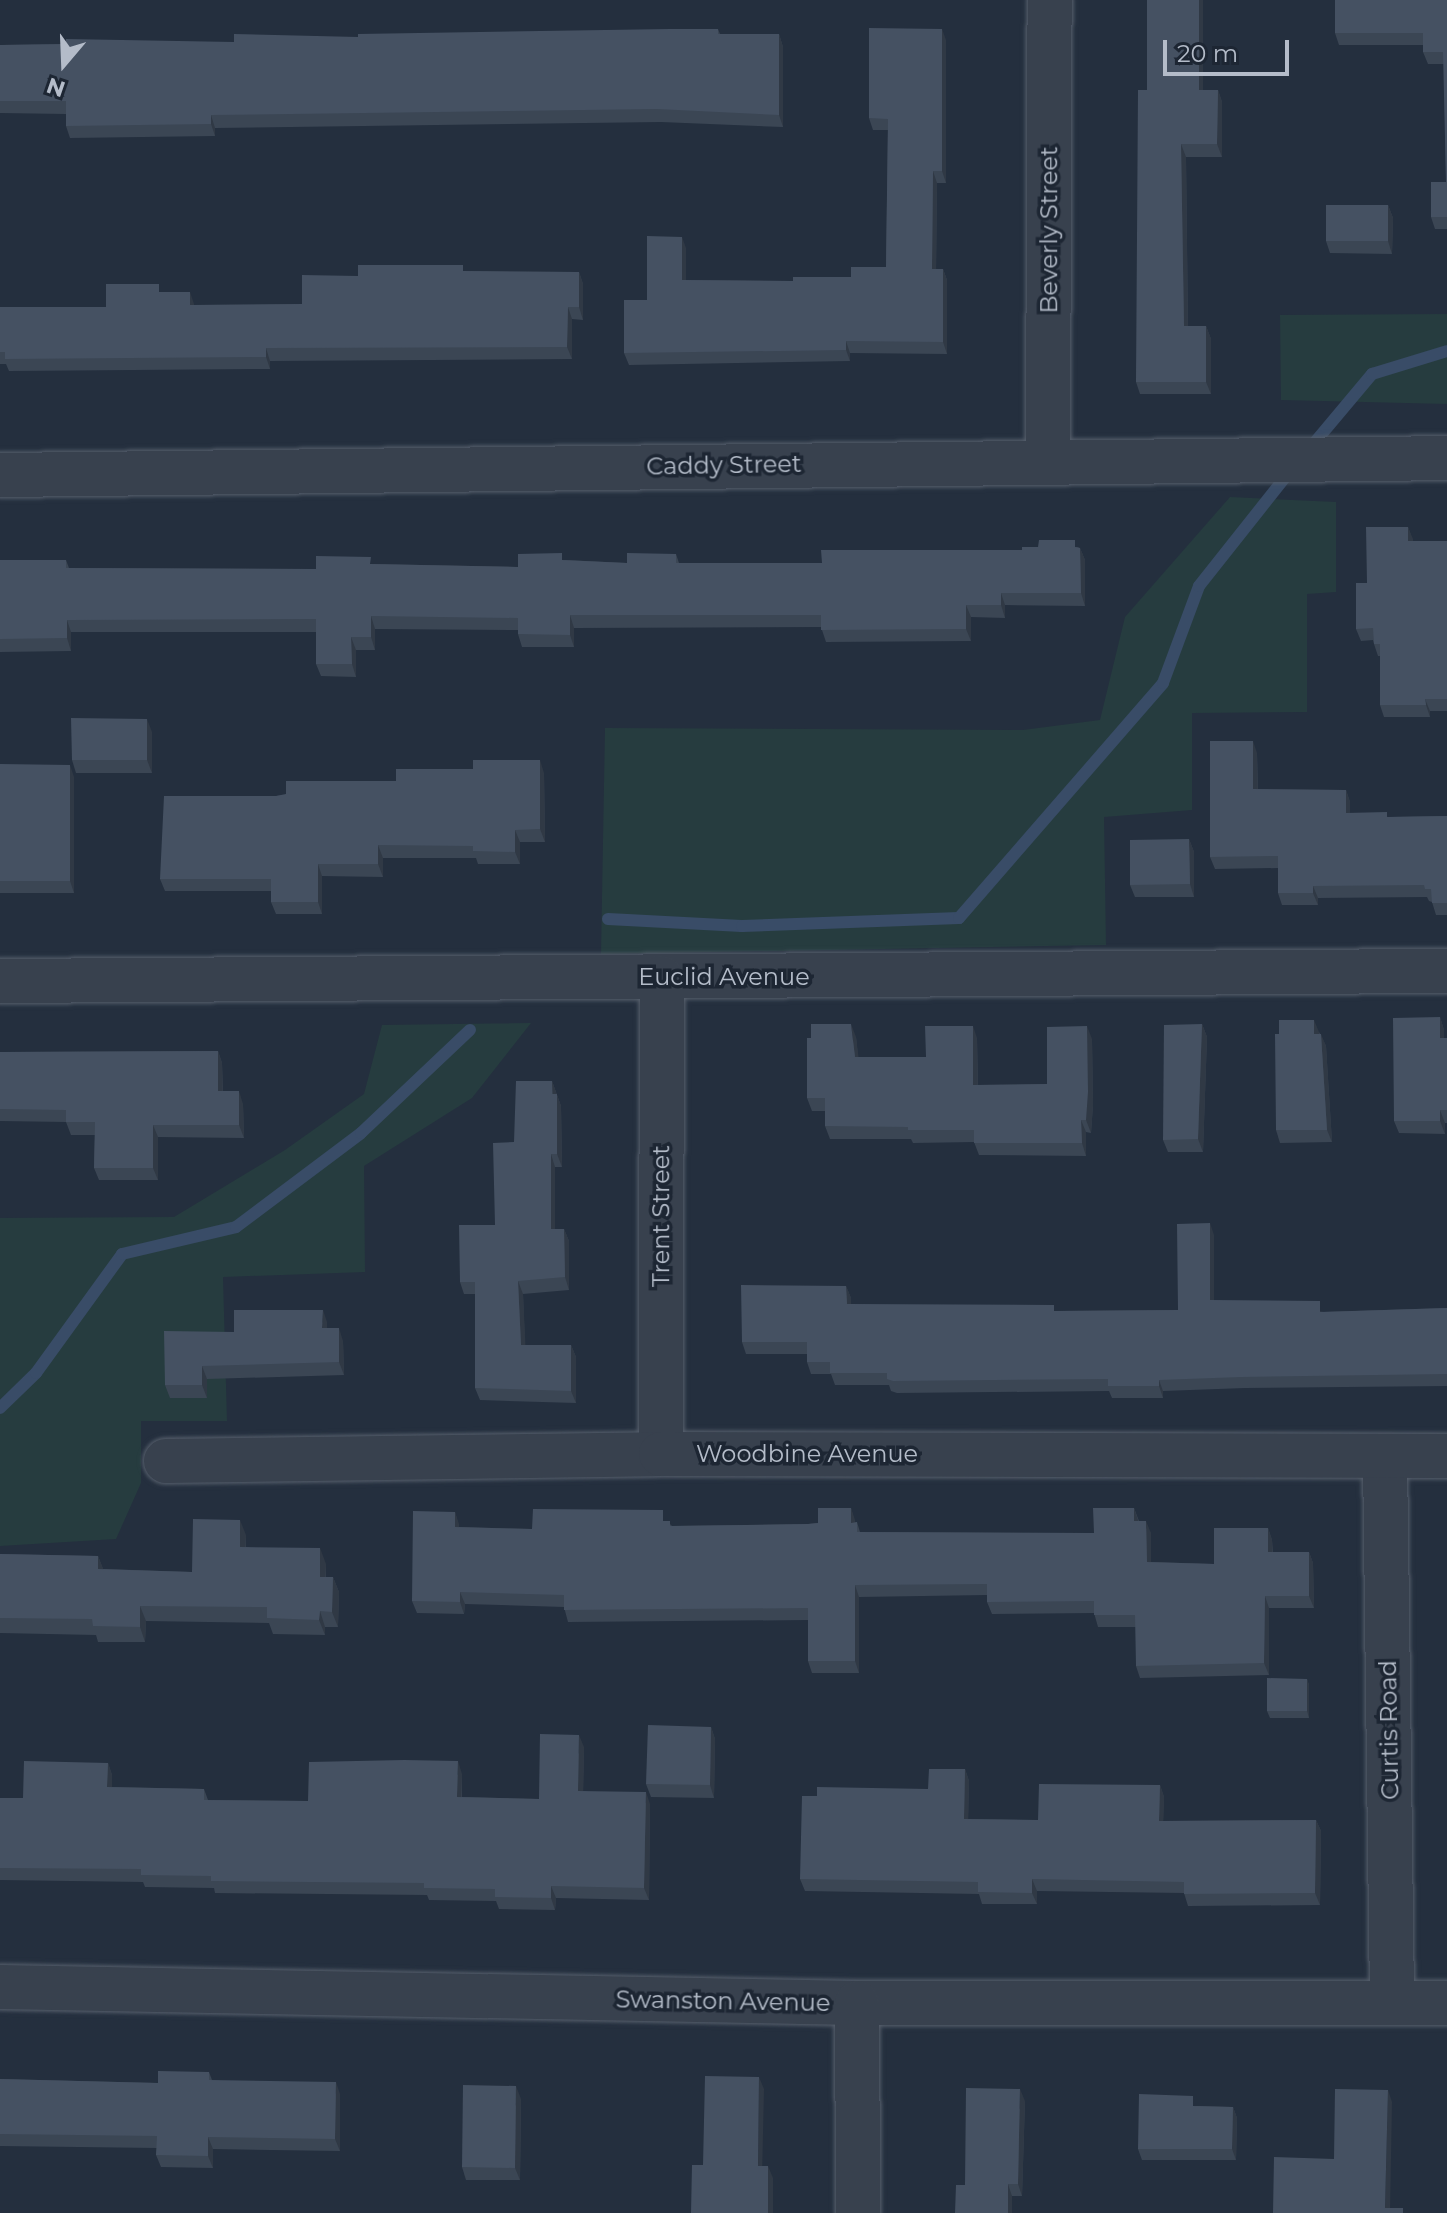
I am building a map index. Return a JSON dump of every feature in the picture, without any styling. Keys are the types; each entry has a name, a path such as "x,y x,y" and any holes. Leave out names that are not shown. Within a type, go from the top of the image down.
{"street":[{"name":"Beverly Street","path":"1048,461 1050,0"},
{"name":"Caddy Street","path":"0,475 1447,458"},
{"name":"Euclid Avenue","path":"0,981 1447,971"},
{"name":"Trent Street","path":"661,1454 662,978"},
{"name":"Woodbine Avenue","path":"166,1461 661,1454 1447,1456"},
{"name":"Curtis Road","path":"1385,1457 1392,2002"},
{"name":"Swanston Avenue","path":"0,1987 857,2003 1447,2003"},
{"path":"857,2003 858,2213"}],"green space":[{"path":"1447,314 1447,404 1281,400 1280,315"},
{"path":"1230,497 1336,502 1336,592 1307,594 1307,712 1192,713 1192,810 1104,817 1106,945 601,954 605,728 1023,730 1100,720 1125,617"},
{"path":"531,1023 472,1098 364,1166 365,1272 223,1277 227,1421 141,1421 141,1483 116,1539 0,1546 0,1218 174,1217 285,1150 364,1094 382,1025"}],"building":[{"path":"1147,0 1199,0 1199,90 1218,90 1217,144 1181,144 1184,326 1206,326 1206,382 1136,382 1138,90 1147,90"},
{"path":"1335,0 1447,0 1447,217 1431,217 1431,182 1446,182 1443,52 1423,52 1423,33 1335,33"},
{"path":"869,28 942,29 942,171 933,171 932,269 943,269 943,342 846,341 846,350 624,353 624,300 647,300 647,236 682,237 682,280 793,281 793,277 851,277 851,267 886,267 888,119 869,118"},
{"path":"718,29 718,34 779,34 779,115 657,109 211,115 211,124 66,126 66,101 0,101 0,45 66,44 66,39 234,42 234,34 358,37 358,34"},
{"path":"1326,205 1388,205 1388,241 1326,241"},
{"path":"358,265 463,265 463,271 579,272 579,307 568,307 567,347 266,348 266,357 5,359 5,352 0,352 0,307 106,307 106,284 159,284 159,292 190,292 190,305 302,304 302,275 358,276"},
{"path":"1366,527 1408,527 1408,541 1447,541 1447,699 1425,699 1426,705 1380,705 1380,644 1374,644 1373,628 1356,629 1356,583 1367,583"},
{"path":"1039,540 1075,540 1075,547 1080,548 1081,593 1001,593 1001,605 966,605 966,629 821,630 821,615 570,615 570,635 518,634 518,618 371,616 371,637 351,637 352,664 316,664 316,619 67,620 67,638 0,639 0,560 66,560 66,568 316,569 316,556 371,557 370,564 518,567 518,554 562,553 562,560 627,563 627,553 676,554 676,563 822,563 821,550 1022,550 1022,547 1038,547"},
{"path":"71,718 147,719 147,760 72,760"},
{"path":"1210,741 1253,741 1253,789 1346,790 1346,813 1387,812 1387,817 1447,816 1447,903 1432,903 1431,889 1425,889 1424,885 1313,886 1313,893 1278,893 1278,856 1210,857"},
{"path":"473,760 540,760 540,829 515,830 515,852 473,851 473,846 378,845 378,864 318,864 318,902 271,902 271,879 160,879 164,796 276,796 286,794 286,781 396,781 396,769 473,769"},
{"path":"0,764 70,765 70,881 0,881"},
{"path":"1189,839 1190,884 1130,885 1130,840"},
{"path":"1440,1017 1440,1038 1447,1038 1447,1110 1440,1110 1440,1121 1394,1121 1393,1018"},
{"path":"1279,1020 1314,1020 1314,1034 1321,1034 1327,1130 1276,1130 1275,1034 1279,1034"},
{"path":"811,1024 851,1024 855,1057 926,1057 925,1026 973,1026 973,1085 1047,1084 1047,1027 1087,1026 1088,1092 1086,1120 1081,1120 1082,1143 974,1143 974,1130 825,1126 825,1098 807,1098 807,1038 811,1038"},
{"path":"1202,1024 1198,1139 1163,1140 1164,1025"},
{"path":"218,1051 218,1091 239,1091 239,1125 153,1125 153,1168 94,1168 95,1122 66,1122 66,1110 0,1109 0,1052"},
{"path":"516,1081 552,1081 552,1094 557,1094 557,1154 551,1154 551,1229 564,1229 565,1277 518,1281 521,1345 571,1345 571,1391 475,1388 475,1282 460,1282 459,1225 495,1225 493,1143 514,1142"},
{"path":"1210,1223 1210,1300 1320,1301 1320,1312 1447,1308 1447,1374 1159,1380 1159,1386 1108,1386 1108,1379 893,1381 887,1379 887,1373 830,1373 830,1362 807,1362 807,1342 742,1342 741,1285 846,1286 847,1304 1054,1305 1054,1311 1178,1310 1177,1224"},
{"path":"234,1310 323,1310 322,1328 339,1328 339,1362 202,1366 202,1385 165,1385 164,1331 234,1332"},
{"path":"818,1508 851,1508 851,1523 857,1522 857,1532 1094,1533 1093,1508 1134,1508 1134,1521 1146,1521 1147,1562 1214,1564 1214,1528 1268,1528 1268,1552 1309,1552 1309,1596 1265,1596 1264,1663 1136,1666 1135,1615 1094,1615 1094,1601 987,1602 987,1584 855,1585 855,1661 808,1661 808,1608 564,1610 564,1595 460,1592 460,1602 412,1601 413,1511 455,1512 455,1527 532,1529 533,1509 663,1510 663,1521 670,1521 670,1526 818,1523"},
{"path":"193,1519 240,1520 240,1547 320,1548 320,1577 333,1577 332,1612 320,1611 319,1620 267,1618 267,1607 140,1606 140,1627 93,1626 92,1619 0,1618 0,1554 98,1556 98,1569 192,1572"},
{"path":"1267,1678 1307,1679 1307,1711 1267,1711"},
{"path":"648,1725 711,1727 710,1785 646,1784"},
{"path":"540,1734 579,1735 578,1791 646,1792 644,1888 551,1886 551,1898 495,1897 495,1889 424,1888 424,1883 211,1881 211,1876 141,1875 141,1869 0,1868 0,1798 23,1798 24,1761 108,1763 107,1787 204,1789 204,1800 308,1801 309,1762 458,1761 457,1797 539,1799"},
{"path":"929,1769 965,1769 964,1819 1038,1820 1039,1784 1160,1785 1159,1821 1316,1820 1315,1893 1184,1894 1184,1882 1032,1879 1032,1893 978,1892 978,1882 800,1879 802,1796 817,1796 817,1787 928,1789"},
{"path":"158,2071 209,2072 209,2080 336,2082 335,2139 208,2137 208,2156 156,2155 157,2136 0,2134 0,2079 158,2083"},
{"path":"705,2076 759,2077 758,2166 768,2166 768,2213 691,2213 692,2165 703,2165"},
{"path":"463,2085 516,2086 515,2168 462,2167"},
{"path":"966,2088 1020,2089 1018,2184 1008,2184 1008,2213 955,2213 956,2185 965,2185"},
{"path":"1335,2089 1388,2090 1385,2208 1403,2208 1403,2213 1273,2213 1274,2157 1334,2159"},
{"path":"1139,2094 1193,2096 1193,2106 1233,2107 1232,2149 1138,2149"}],"waterway":[{"path":"1310,448 1372,374 1447,351"},
{"path":"608,919 742,926 959,918 1163,683 1199,586 1290,471"},
{"path":"0,1408 36,1373 122,1254 236,1227 361,1133 470,1030"}]}
